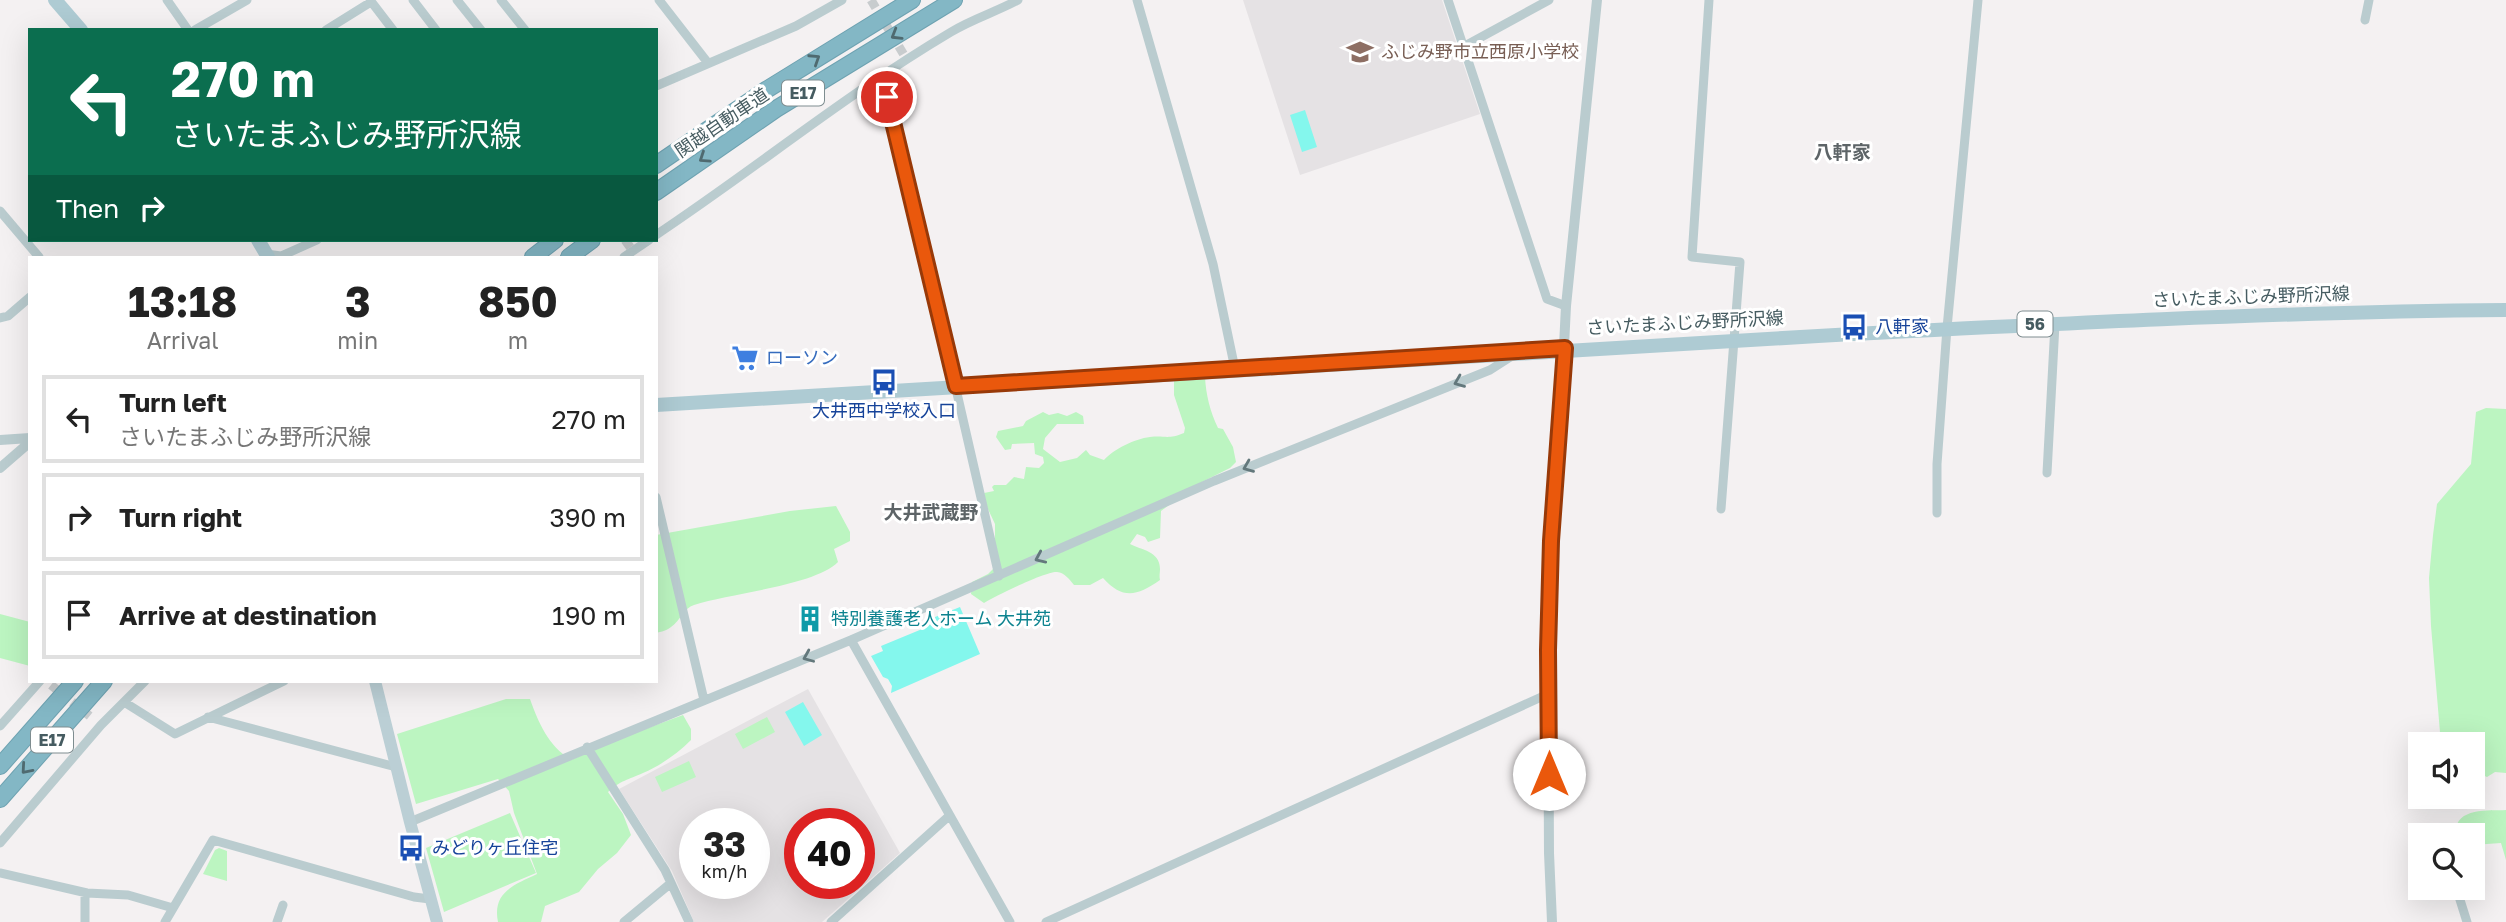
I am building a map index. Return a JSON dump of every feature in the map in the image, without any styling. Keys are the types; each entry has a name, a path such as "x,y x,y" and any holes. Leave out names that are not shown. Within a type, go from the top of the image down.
{"highway":[{"name":"関越自動車道","path":"658,164 766,90 912,0"},
{"name":"関越自動車道","path":"658,191 776,109 954,0"},
{"path":"534,256 552,242"},
{"path":"570,256 589,242"},
{"name":"E17","path":"0,766 73,683"},
{"name":"E17","path":"0,799 102,683"}],"main road":[{"path":"55,0 79,28"},
{"name":"さいたまふじみ野所沢線","path":"658,405 1565,348 1947,328 2217,317 2506,310"},
{"path":"376,683 437,922"}],"street":[{"path":"167,0 187,28"},
{"path":"198,28 247,0"},
{"path":"413,0 434,28"},
{"path":"457,0 479,28"},
{"path":"501,0 523,28"},
{"path":"659,0 708,63"},
{"path":"658,85 796,26 842,0"},
{"path":"658,234 724,190 817,121 953,31 1018,0"},
{"path":"1137,0 1213,264 1235,369"},
{"path":"1448,0 1547,299 1566,306"},
{"path":"1463,47 1549,0"},
{"path":"1552,922 1549,853 1551,541 1566,306 1597,0"},
{"path":"1709,0 1692,257 1740,262 1721,509"},
{"path":"1937,513 1937,464 1947,328 1978,0"},
{"path":"2365,20 2369,0"},
{"path":"329,28 370,1 391,28"},
{"path":"881,78 999,576"},
{"path":"0,211 38,256"},
{"path":"281,256 312,242"},
{"path":"625,256 646,242"},
{"path":"0,318 8,316 28,299"},
{"path":"2047,473 2055,324"},
{"path":"410,822 850,640 1213,481 1490,370 1519,351"},
{"path":"0,440 28,440"},
{"path":"0,468 28,442"},
{"path":"658,505 704,700"},
{"path":"850,640 1010,922"},
{"path":"0,726 38,683"},
{"path":"0,843 101,725 143,683"},
{"path":"124,702 175,734 280,683"},
{"path":"1045,922 1549,694"},
{"path":"91,717 101,725"},
{"path":"208,717 396,767"},
{"path":"587,747 671,883 689,922"},
{"path":"831,922 949,816"},
{"path":"165,922 213,839 414,897 430,899"},
{"path":"0,873 85,893 128,895 173,908"},
{"path":"624,922 671,883"},
{"path":"85,893 85,922"},
{"path":"2460,900 2467,922"},
{"path":"277,922 283,905"}],"shaded area":[{"name":"ふじみ野市立西原小学校","path":"1243,0 1442,0 1480,114 1300,175"},
{"path":"808,689 875,808 784,808 784,899 848,899 822,922 694,922 684,899 770,899 770,808 679,808 679,887 672,871 619,789"},
{"path":"875,808 900,853 875,875"}],"green space":[{"path":"1184,375 1205,377 1207,397 1213,415 1218,428 1223,429 1233,447 1236,462 1230,468 1196,485 1161,511 1160,538 1148,542 1145,537 1137,534 1130,544 1157,558 1160,580 1144,590 1124,593 1103,578 1090,585 1074,585 1065,575 1057,572 1032,580 984,603 971,594 972,582 988,574 999,563 995,524 984,493 994,491 994,485 1006,485 1014,477 1024,479 1026,467 1039,468 1044,463 1043,457 1035,454 1034,443 1012,444 1011,449 1005,450 996,437 998,431 1023,426 1026,421 1043,412 1067,416 1076,412 1083,416 1084,424 1057,424 1045,438 1043,449 1060,462 1077,458 1086,450 1090,455 1104,460 1119,448 1137,440 1184,433 1185,428 1174,395 1174,381"},
{"path":"2486,408 2506,409 2506,773 2495,772 2487,777 2485,732 2440,732 2429,578 2437,504 2471,464 2476,412"},
{"path":"836,506 850,532 850,541 834,549 838,562 826,570 791,583 694,605 670,628 658,632 658,535 790,511"},
{"path":"0,614 28,621 28,665 0,658"},
{"path":"506,699 530,699 545,733 556,748 571,760 683,715 691,729 691,740 675,754 608,792 623,814 631,835 579,892 545,906 541,922 498,922 498,903 502,897 513,886 537,874 514,813 509,791 498,779 416,804 397,734"},
{"path":"767,717 775,732 743,749 735,734"},
{"path":"689,761 696,777 662,792 655,777"},
{"path":"2506,810 2506,860 2501,843 2485,844 2485,823 2458,823 2466,815 2481,811"},
{"path":"510,813 536,873 444,912 426,848"},
{"path":"219,848 227,851 227,881 203,874 215,850"}],"water":[{"path":"1305,110 1317,147 1302,152 1290,115"},
{"path":"960,607 980,654 891,693 892,686 888,679 883,677 871,656 883,651 881,646 927,627 925,621"},
{"path":"803,702 822,735 804,746 785,712"}],"tunnel":[{"path":"871,0 907,60"},
{"path":"626,242 633,251"},
{"path":"51,685 91,717"}],"place":[{"name":"ふじみ野市立西原小学校","path":"1360,52"},
{"name":"八軒家","path":"1854,327"},
{"name":"ローソン","path":"745,358"},
{"name":"大井西中学校入口","path":"884,382"},
{"name":"特別養護老人ホーム 大井苑","path":"810,619"},
{"name":"みどりヶ丘住宅","path":"411,848"}],"district":[{"name":"八軒家","path":"1842,152"},
{"name":"大井武蔵野","path":"931,512"}],"route":[{"path":"887,97 956,386 1565,348 1551,541 1549,774"}]}
